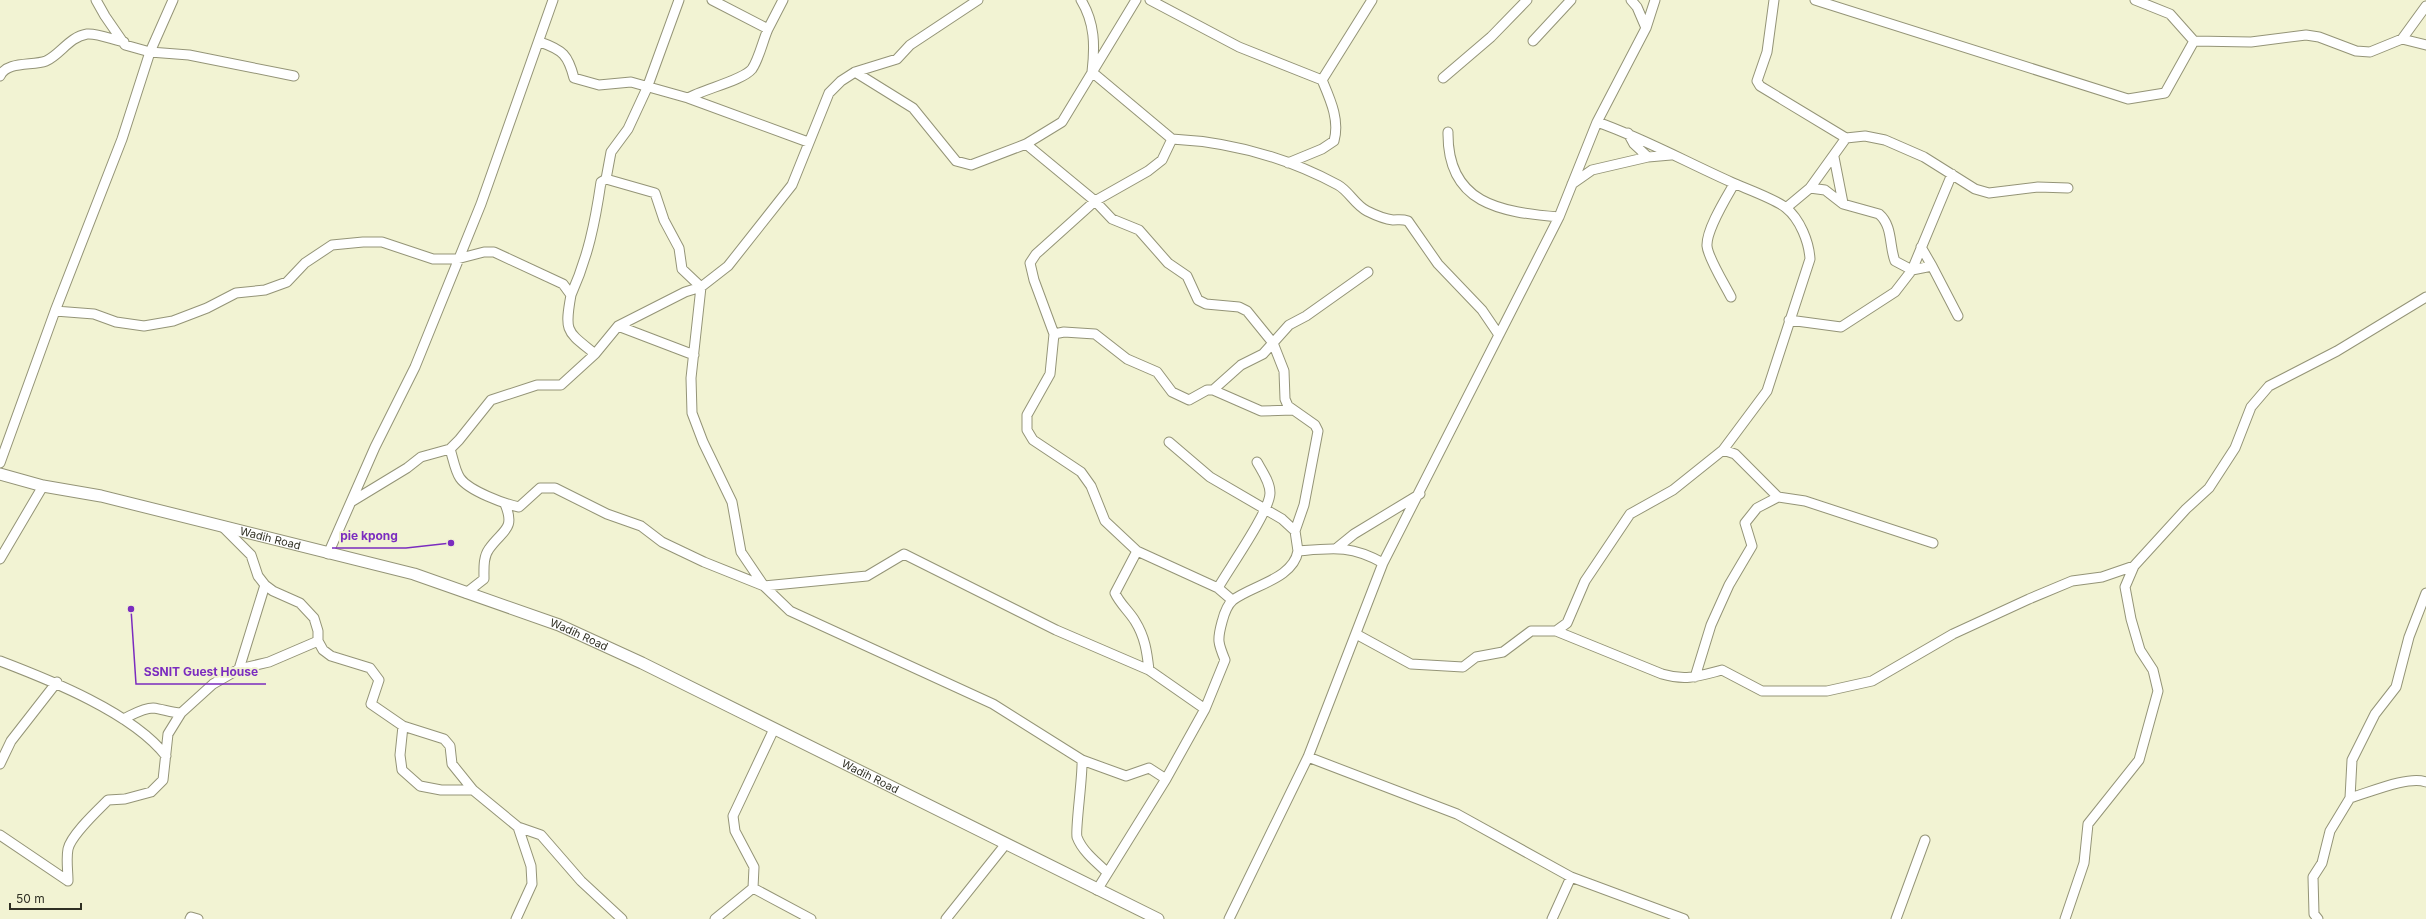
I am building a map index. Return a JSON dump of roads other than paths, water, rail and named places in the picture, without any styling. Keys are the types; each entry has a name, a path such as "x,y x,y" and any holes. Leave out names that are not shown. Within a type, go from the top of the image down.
{"street":[{"path":"96,0 125,45 134,49 150,52 189,55 294,76"},
{"path":"0,463 55,311 122,139 150,52 173,0"},
{"path":"328,554 415,367 457,259 481,204 540,42 553,0"},
{"path":"595,354 570,333 567,317 570,295 588,252 601,182 606,178 611,152 628,129 647,88 678,0"},
{"path":"712,0 768,29"},
{"path":"688,98 698,91 735,79 751,69 768,29 783,0"},
{"path":"1081,0 1092,26 1095,46 1092,72"},
{"path":"855,72 913,108 956,161 971,165 1026,144 1062,122 1136,0"},
{"path":"1150,0 1239,47 1322,80 1332,106 1337,131 1334,141 1322,149 1288,163"},
{"path":"1322,80 1372,0"},
{"path":"1444,78 1491,37 1527,0"},
{"path":"1533,41 1571,0"},
{"path":"1631,0 1637,7 1646,28"},
{"path":"1229,919 1308,757 1383,563 1420,494 1559,217 1597,122 1646,28 1655,0"},
{"path":"1774,0 1767,52 1757,81 1760,86 1846,138 1865,136 1885,140 1924,157 1976,189 1989,192 2038,187 2068,188"},
{"path":"1815,0 2128,99 2165,92 2194,41"},
{"path":"2135,0 2170,14 2194,41 2250,42 2306,36 2319,37 2356,51 2370,52 2402,39 2426,6"},
{"path":"351,502 407,468 421,457 450,449 491,400 537,385 561,385 595,354 618,326 685,292 701,287 728,266 792,185 808,142 829,93 841,80 855,72 896,59 910,46 979,1"},
{"path":"0,76 9,67 47,60 71,40 81,36 89,34 124,42"},
{"path":"2402,39 2426,45"},
{"path":"540,42 555,47 570,60 574,78 599,85 631,82 647,88 688,98 808,142"},
{"path":"1092,72 1172,139 1208,140 1261,152 1340,186 1352,201 1382,218 1408,221 1438,264 1482,310 1499,335"},
{"path":"1556,630 1567,623 1585,581 1630,514 1673,490 1723,450 1767,391 1810,259 1809,243 1786,208 1671,155 1628,133 1597,122"},
{"path":"1448,132 1451,164 1463,187 1474,197 1507,210 1559,217"},
{"path":"1628,133 1634,144 1648,158"},
{"path":"1786,208 1810,188 1834,157 1846,138"},
{"path":"1172,139 1162,160 1095,201 1036,254 1030,263 1034,280 1054,334 1050,374 1027,415 1027,430 1033,440 1081,472 1091,486 1105,521 1137,551 1218,588 1232,600"},
{"path":"1026,144 1095,201 1112,220 1139,230 1146,236 1168,263 1187,276 1198,300 1206,304 1239,307 1247,311 1273,343 1284,371 1285,399 1293,410 1315,425 1318,431 1304,505 1295,531 1298,551 1296,561 1288,569 1232,600 1225,612 1217,641 1225,660 1205,709 1166,779 1097,890"},
{"path":"1572,184 1592,170 1648,158 1671,155"},
{"path":"1834,157 1843,204"},
{"path":"1789,320 1841,327 1895,292 1912,270 1952,174"},
{"path":"606,178 655,193 664,220 679,248 682,269 701,287"},
{"path":"1731,297 1710,256 1707,246 1722,204 1734,184"},
{"path":"1810,188 1826,190 1843,204 1873,212 1883,218 1892,241 1895,261 1912,270 1932,266"},
{"path":"55,311 94,314 116,322 144,326 173,321 207,308 236,293 265,290 287,282 305,262 332,245 382,242 433,258 457,259 484,252 494,252 563,284 570,295"},
{"path":"1921,247 1958,316"},
{"path":"1213,390 1241,365 1263,354 1289,325 1306,316 1368,272"},
{"path":"701,287 690,392 692,413 703,442 732,502 741,552 764,586 790,610 993,704 1082,760 1126,776 1149,768 1166,779"},
{"path":"2065,919 2084,864 2088,824 2139,760 2158,691 2153,670 2140,650 2131,619 2125,587 2134,566 2186,509 2209,488 2235,448 2251,408 2269,386 2337,351 2426,297"},
{"path":"618,326 694,355"},
{"path":"1054,334 1064,332 1095,334 1127,359 1157,372 1172,392 1189,400 1207,390 1213,390 1261,411 1293,410"},
{"path":"1169,442 1210,477 1265,509 1295,531"},
{"path":"450,449 461,479 471,488 505,504 519,508 540,488 555,488 607,514 641,526 662,542 704,562 764,586 866,576 904,554 1056,630 1149,670 1205,709"},
{"path":"1723,450 1735,454 1778,497"},
{"path":"1218,588 1265,509 1270,494 1267,479 1257,462"},
{"name":"Wadih Road","path":"0,474 43,486 101,496 328,554 414,574 558,625 642,663 1005,845 1158,919"},
{"path":"0,559 43,486"},
{"path":"1338,547 1354,534 1420,494"},
{"path":"1695,677 1711,625 1729,585 1752,546 1745,523 1757,508 1778,497 1805,500 1933,543"},
{"path":"466,593 484,579 484,561 488,550 507,530 511,517 505,504"},
{"path":"223,527 251,555 254,568 266,585 273,591 300,603 314,618 318,631 318,641 323,650 331,656 370,668 379,680 371,704 402,726 444,739 450,746 452,764 473,790 518,827 541,835 581,881 622,919"},
{"path":"1298,551 1338,547 1353,549 1383,563"},
{"path":"1137,551 1115,593 1121,604 1135,620 1146,642 1149,670"},
{"path":"1356,634 1411,664 1463,667 1476,657 1503,652 1531,631 1556,630 1662,674 1678,678 1695,677 1722,670 1762,691 1827,691 1872,681 1953,634 2072,581 2102,577 2134,566"},
{"path":"239,669 266,585"},
{"path":"2318,919 2314,914 2313,876 2322,864 2330,831 2350,798 2352,760 2375,714 2396,687 2409,637 2426,593"},
{"path":"0,835 68,881 68,849 77,834 108,800 125,799 151,792 163,780 168,734 181,713 213,684 239,669 269,662 318,641"},
{"path":"0,661 57,682 123,719 155,740 166,756"},
{"path":"0,764 11,741 57,682"},
{"path":"123,719 142,710 153,708 168,713 181,713"},
{"path":"402,726 400,755 402,770 408,776 420,786 434,789 473,790"},
{"path":"714,919 753,888 754,867 735,831 733,816 774,730"},
{"path":"1308,757 1457,814 1571,876 1684,919"},
{"path":"1082,760 1083,776 1077,836 1090,856 1107,872"},
{"path":"2350,798 2378,788 2412,781 2426,782"},
{"path":"516,919 532,884 531,866 518,827"},
{"path":"1896,919 1925,840"},
{"path":"946,919 1005,845"},
{"path":"1552,919 1571,876"},
{"path":"753,888 811,919"},
{"path":"190,919 191,917 198,919"}],"place":[{"name":"pie kpong","path":"451,543"},
{"name":"SSNIT Guest House","path":"131,609"}]}
